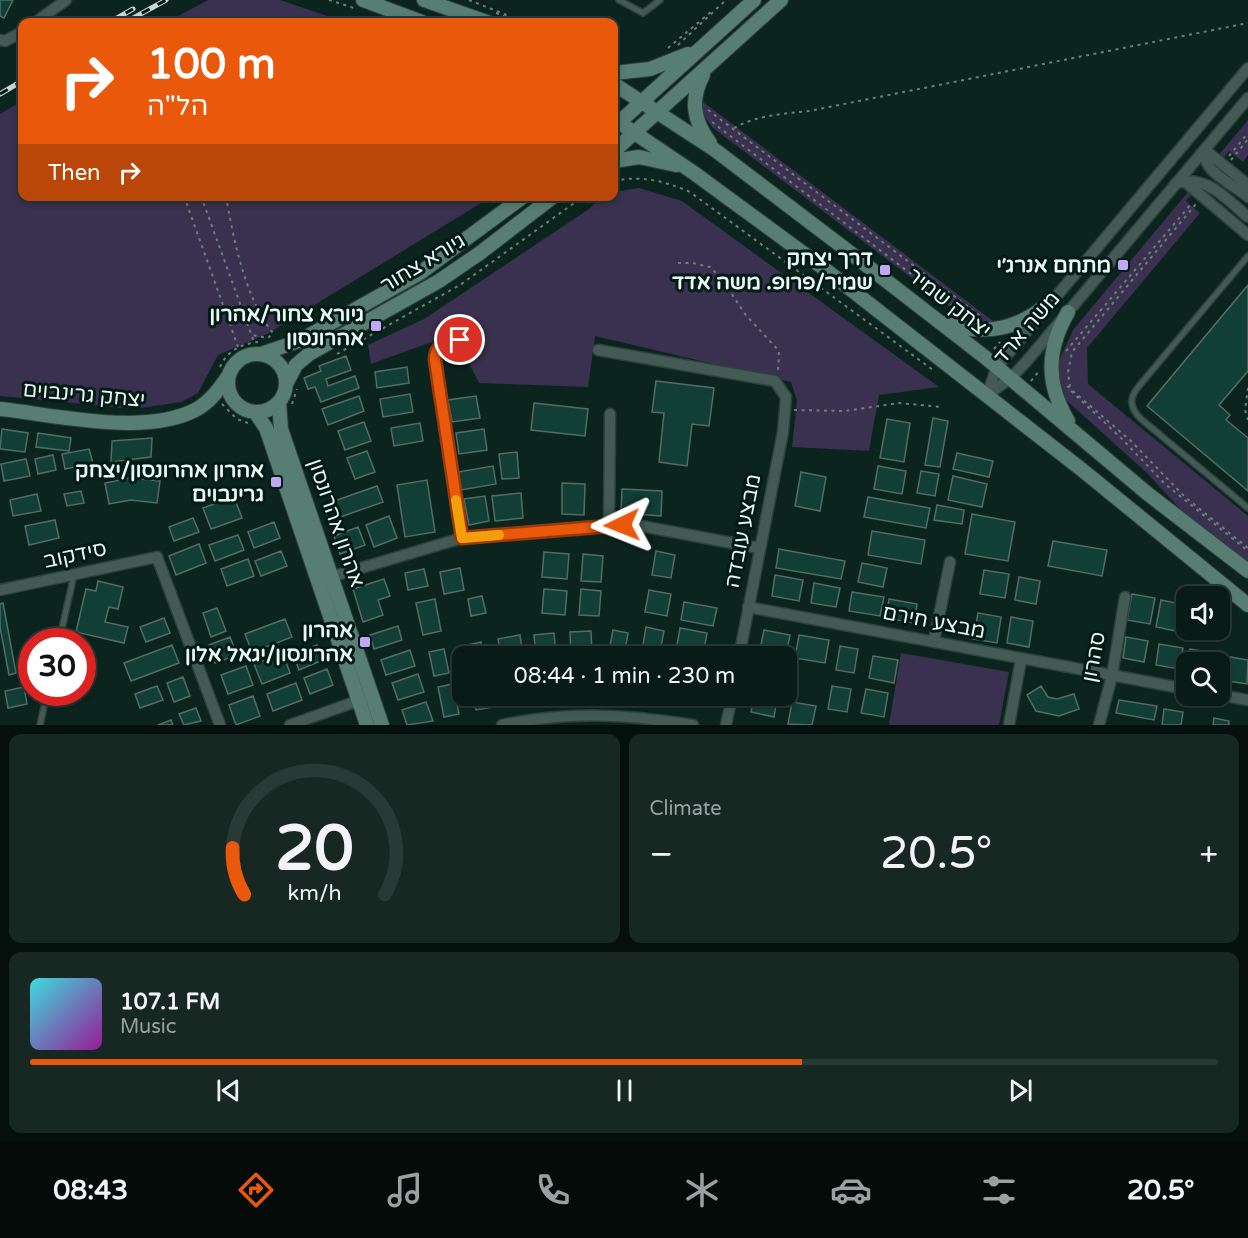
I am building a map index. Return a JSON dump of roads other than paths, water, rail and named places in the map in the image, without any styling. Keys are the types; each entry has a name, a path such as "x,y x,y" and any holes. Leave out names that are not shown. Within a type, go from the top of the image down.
{"main road":[{"path":"424,0 476,18"},
{"path":"618,121 643,101 754,0"},
{"path":"618,148 781,0"},
{"path":"361,5 386,8 412,18"},
{"path":"618,74 664,65 705,44"},
{"path":"709,66 699,84 694,105 697,122 715,150"},
{"name":"יצחק שמיר","path":"618,86 715,150 1011,378 1148,494 1248,571"},
{"path":"618,124 636,133 694,173 822,267 987,395 1248,605"},
{"path":"618,160 653,159 694,173"},
{"name":"גיורא צחור","path":"259,354 299,341 420,273 517,201"},
{"name":"גיורא צחור","path":"292,385 296,365 309,354 480,254 548,201"},
{"path":"932,317 958,327 989,331 1018,324 1051,302"},
{"path":"1068,312 1053,349 1052,377 1057,404 1075,434"},
{"path":"259,354 277,361 292,385 279,402 268,410 255,412 237,404 229,391 229,375 242,358 259,354"},
{"name":"יצחק גרינבוים","path":"0,409 131,423 155,423 182,416 209,401 229,375"},
{"name":"אהרון אהרונסון","path":"279,402 279,417 326,579 366,698 382,725"},
{"name":"יצחק גרינבוים","path":"198,408 237,404"},
{"name":"אהרון אהרונסון","path":"255,412 264,423 326,579"},
{"name":"אהרון אהרונסון","path":"366,698 368,725"}],"street":[{"path":"41,18 66,0"},
{"path":"0,40 5,41 18,34"},
{"name":"משה ארד","path":"987,395 997,367 1010,350 1248,68"},
{"name":"משה ארד","path":"987,395 1011,378 1026,362 1180,182 1248,98"},
{"path":"1206,148 1248,185"},
{"path":"1206,148 1204,157 1208,167 1248,197"},
{"path":"1180,182 1201,195 1248,236"},
{"path":"1180,182 1205,182 1248,217"},
{"path":"460,340 441,344 435,351 435,360 462,538"},
{"name":"מבצע עובדה","path":"598,350 775,381 786,397 741,646"},
{"path":"609,525 610,414"},
{"path":"326,579 462,538 609,525 636,525 759,548"},
{"name":"סידקוב","path":"0,590 157,557 220,725"},
{"path":"934,642 950,562"},
{"name":"סהרון","path":"1099,725 1112,676 1125,597"},
{"name":"מבצע חירם","path":"748,607 1176,687"},
{"path":"1009,725 1021,660"},
{"path":"1230,697 1248,700"},
{"path":"290,725 366,698"},
{"path":"726,725 730,706"},
{"path":"502,725 544,716 596,714 693,725"}],"lane":[{"path":"619,0 643,13 660,0"},
{"path":"1248,256 1139,386 1133,394 1131,404 1140,418 1248,508"},
{"path":"62,628 74,575"},
{"path":"40,725 44,706"}],"railway":[{"path":"133,18 166,0"},
{"path":"117,18 133,9"},
{"path":"0,94 18,83"}],"place":[{"name":"מתחם אנרג׳י","path":"1123,265"},
{"name":"דרך יצחק שמיר/פרופ. משה אדד","path":"885,270"},
{"name":"גיורא צחור/אהרון אהרונסון","path":"376,326"},
{"name":"אהרון אהרונסון/יצחק גרינבוים","path":"276,482"},
{"name":"אהרון אהרונסון/יגאל אלון","path":"365,642"}]}
